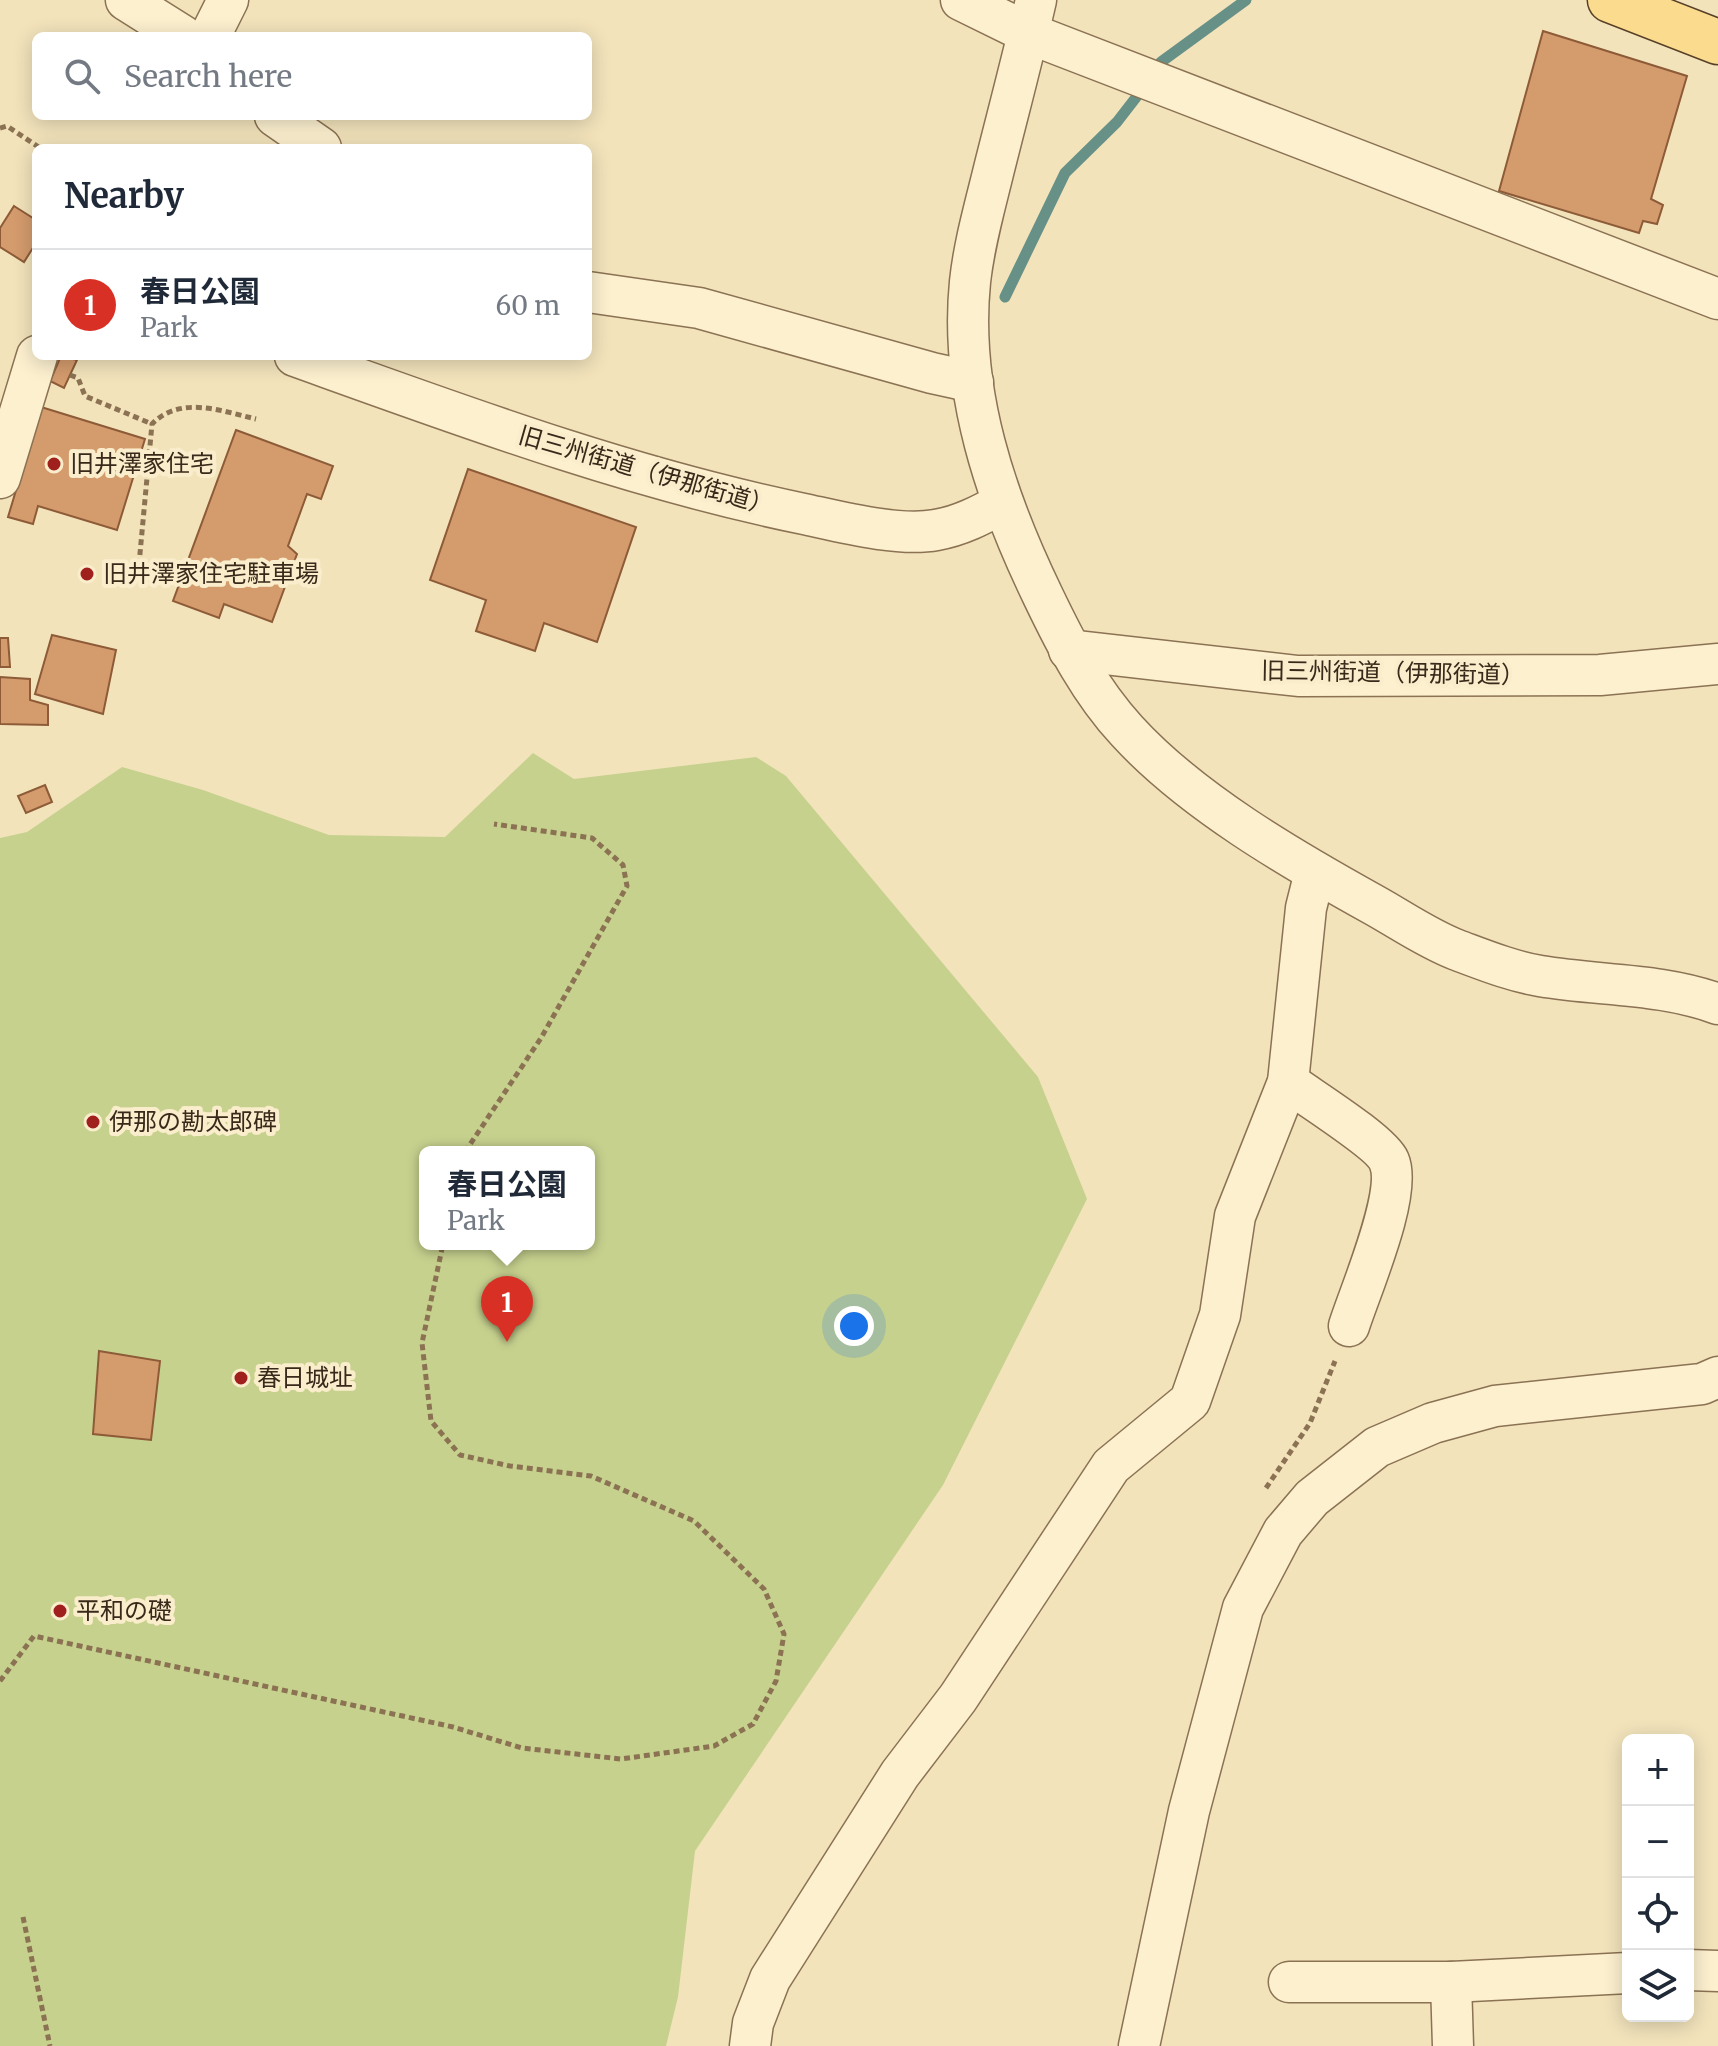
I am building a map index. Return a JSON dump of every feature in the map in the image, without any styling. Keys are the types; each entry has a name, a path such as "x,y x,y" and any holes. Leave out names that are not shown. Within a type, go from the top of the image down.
{"main road":[{"path":"1610,0 1718,42"}],"street":[{"path":"126,0 177,32"},
{"path":"212,32 228,0"},
{"path":"961,0 1032,16 1718,299"},
{"path":"1032,16 981,221 970,284 973,382 991,471 1003,503 1069,650 1095,691 1125,730 1177,781 1315,872 1451,948 1538,976 1691,994 1718,1004"},
{"path":"281,120 315,144"},
{"path":"592,293 699,308 973,382"},
{"path":"0,478 8,413 35,360"},
{"name":"旧三州街道（伊那街道）","path":"306,360 489,426 682,485 872,528 934,531 970,521 1003,503"},
{"name":"旧三州街道（伊那街道）","path":"1069,650 1298,676 1600,675 1718,664"},
{"path":"750,2046 753,2023 770,1979 900,1774 958,1698 1111,1466 1190,1401 1220,1315 1235,1216 1288,1082 1306,908 1315,872"},
{"path":"1288,1082 1374,1144 1389,1160 1393,1181 1389,1209 1349,1326"},
{"path":"1139,2046 1189,1811 1243,1608 1283,1532 1312,1498 1377,1447 1433,1423 1495,1406 1702,1384 1718,1377"},
{"path":"1694,1970 1718,1971"},
{"path":"1289,1982 1451,1982 1622,1973"},
{"path":"1451,1982 1453,2046"}],"path":[{"path":"0,128 7,126 34,144"},
{"path":"38,360 78,378 85,396 152,424"},
{"path":"138,575 152,424 163,413 203,407 256,419"},
{"path":"469,1146 541,1038 627,886 623,865 592,838 494,824"},
{"path":"0,1681 34,1636 453,1727 522,1748 621,1759 714,1746 753,1724 776,1681 784,1634 764,1589 694,1521 591,1476 510,1466 460,1455 431,1421 422,1343 442,1250"},
{"path":"1261,1496 1310,1423 1349,1326"},
{"path":"23,1917 50,2046"}],"green space":[{"path":"533,753 574,779 756,757 786,776 1038,1077 1087,1199 943,1485 695,1851 678,1997 666,2046 0,2046 0,838 27,832 122,767 203,790 329,835 445,837"}],"building":[{"path":"1543,31 1687,76 1651,199 1663,205 1657,224 1643,221 1639,233 1499,191"},
{"path":"14,206 32,217 32,249 24,262 0,247 0,228"},
{"path":"59,360 77,360 64,388 50,381"},
{"path":"41,407 145,439 117,530 38,506 33,524 8,517"},
{"path":"236,430 333,466 321,499 307,494 288,546 297,554 272,622 224,604 219,618 173,601"},
{"path":"468,469 636,527 597,642 544,623 535,651 476,631 486,600 430,580"},
{"path":"52,635 116,650 103,714 35,694"},
{"path":"0,638 8,638 10,667 0,667"},
{"path":"0,677 30,679 30,700 48,705 48,725 0,724"},
{"path":"45,785 52,802 26,813 18,796"},
{"path":"99,1351 160,1361 151,1440 93,1434"}],"waterway":[{"path":"1161,62 1246,0"},
{"path":"1005,297 1065,173 1117,122 1141,91"}],"place":[{"name":"旧井澤家住宅","path":"54,464"},
{"name":"旧井澤家住宅駐車場","path":"87,574"},
{"name":"伊那の勘太郎碑","path":"93,1122"},
{"name":"春日公園","path":"507,1342"},
{"name":"春日城址","path":"241,1378"},
{"name":"平和の礎","path":"60,1611"}]}
